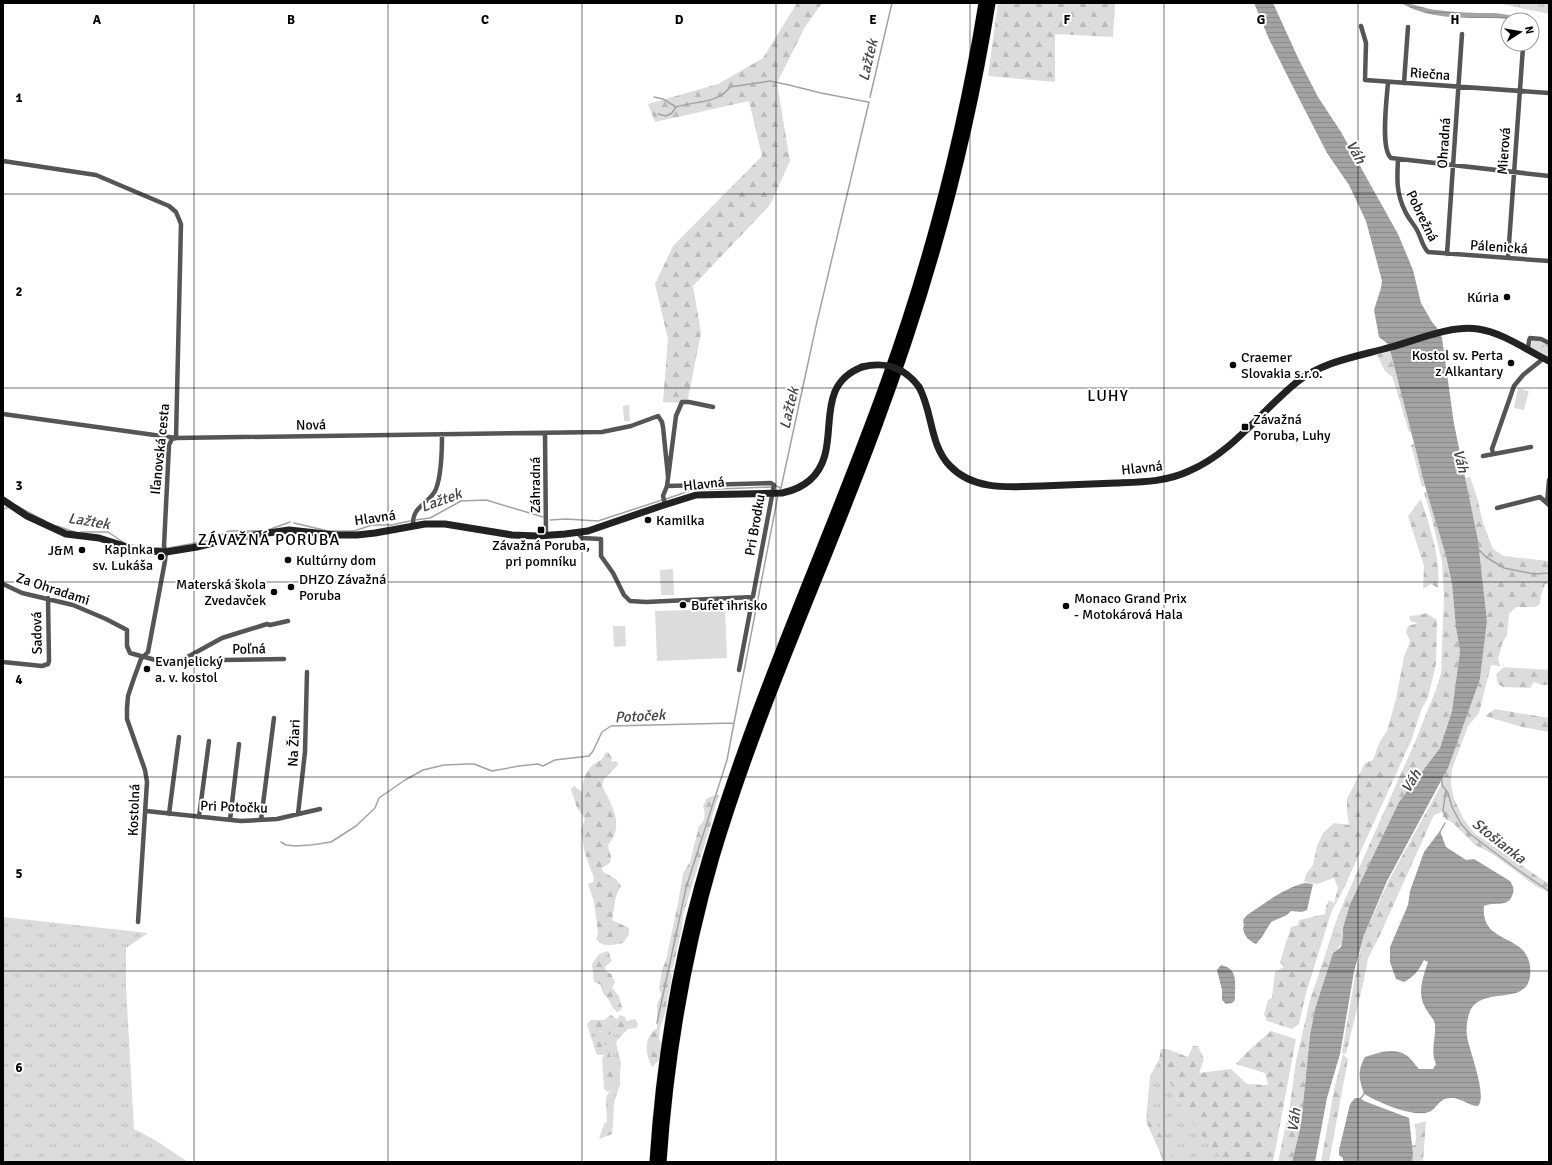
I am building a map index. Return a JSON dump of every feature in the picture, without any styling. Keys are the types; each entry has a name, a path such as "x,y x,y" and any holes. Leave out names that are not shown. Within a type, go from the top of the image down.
{"highway":[{"path":"654,1162 660,1095 670,1016 683,950 702,874 745,744 870,423 912,302 935,226 955,149 971,74 983,3"},
{"path":"662,1162 667,1095 677,1023 691,951 710,875 728,816 753,746 878,426 922,296 943,229 962,153 979,75 991,3"}],"street":[{"name":"Riečna","path":"1361,26 1366,43 1365,80 1549,93"},
{"path":"1404,83 1408,27"},
{"name":"Ohradná","path":"1447,254 1462,34"},
{"name":"Mierová","path":"1508,258 1523,52"},
{"path":"1388,82 1384,134 1386,150 1389,157 1549,176"},
{"name":"Pobrežná","path":"1398,159 1397,189 1405,212 1416,228 1425,249 1428,252 1447,254"},
{"name":"Iľanovská cesta","path":"3,161 96,175 163,203 176,212 181,224 176,438 172,440 169,445 164,546 166,552 151,638 148,652 144,657"},
{"name":"Pálenická","path":"1447,254 1549,261"},
{"name":"Hlavná","path":"3,500 27,516 66,534 99,538 137,550 166,552 197,547 233,538 288,530 335,535 357,535 413,525 445,524 512,535 546,536 578,533 598,528 664,500 696,495 775,491 801,487 817,473 825,458 830,408 835,389 844,377 862,367 877,364 895,367 909,376 918,387 926,404 935,438 942,456 952,468 974,481 989,485 1008,486 1145,482 1177,476 1210,460 1232,442 1289,389 1309,374 1336,363 1462,328 1480,329 1498,334 1546,359"},
{"path":"1528,349 1530,338 1541,339 1549,343"},
{"path":"1493,453 1492,449 1514,386 1524,375 1546,359"},
{"path":"664,500 676,416 682,402 713,407"},
{"name":"Nová","path":"3,414 176,438 602,432 621,429 658,416 663,427 668,476"},
{"name":"Záhradná","path":"545,433 546,536"},
{"path":"413,525 413,518 416,511 431,497 437,487 442,435"},
{"path":"1483,456 1531,447"},
{"path":"1548,504 1549,480"},
{"name":"Pri Brodku","path":"667,486 771,483 775,491 739,670"},
{"path":"1497,508 1538,497 1542,498 1548,504"},
{"path":"578,533 582,538 601,539 601,556 627,599 635,602 753,597"},
{"name":"Za Ohradami","path":"3,584 22,593 73,605 124,628 128,633 127,650 130,653 144,657"},
{"name":"Sadová","path":"3,662 45,666 49,661 48,598"},
{"path":"182,660 222,638 267,624 270,625 288,621"},
{"name":"Poľná","path":"144,657 159,661 284,659"},
{"name":"Kostolná","path":"138,922 147,782 145,770 127,719 127,708 128,696 139,665 144,657"},
{"name":"Na Žiari","path":"298,814 305,752 307,672"},
{"path":"261,820 274,718"},
{"path":"169,814 178,737"},
{"path":"199,817 209,741"},
{"path":"230,820 239,744"},
{"name":"Pri Potočku","path":"146,811 230,820 261,820 277,819 320,809"}],"green space":[{"path":"797,3 822,3 805,27 777,83 790,161 770,205 693,286 701,333 687,403 663,402 668,339 655,284 673,246 762,156 749,101 655,122 648,104 718,84 763,58"},
{"path":"998,3 1115,3 1113,37 1055,34 1055,82 988,76"},
{"path":"1497,3 1549,3 1549,14"},
{"path":"1532,340 1537,340 1549,345 1549,357 1531,348"},
{"path":"1390,351 1411,432 1409,432 1392,377 1385,371 1377,355"},
{"path":"1518,388 1529,391 1524,410 1514,408"},
{"path":"629,405 630,421 624,421 623,406"},
{"path":"1414,444 1425,486 1422,487 1411,445"},
{"path":"1470,477 1477,497 1483,523 1493,549 1504,556 1549,561 1549,584 1545,584 1541,595 1540,604 1535,607 1516,607 1509,614 1507,635 1502,644 1498,659 1500,666 1491,665 1479,713 1468,726 1452,769 1451,785 1454,799 1463,818 1474,833 1549,884 1549,892 1537,887 1491,853 1475,845 1454,824 1443,817 1442,812 1434,815 1368,958 1346,1054 1342,1053 1356,970 1364,935 1389,880 1441,785 1480,679 1487,621 1478,540 1465,478"},
{"path":"1427,491 1446,556 1452,584 1456,628 1460,651 1452,711 1440,748 1399,802 1350,904 1343,928 1335,924 1415,742 1441,673 1444,596 1442,562 1424,493"},
{"path":"1421,499 1436,554 1438,566 1438,588 1431,584 1423,589 1424,566 1408,516"},
{"path":"673,569 674,595 661,595 660,570"},
{"path":"725,609 727,658 657,661 655,611"},
{"path":"1426,613 1437,620 1436,664 1428,698 1422,708 1411,741 1331,913 1306,993 1299,1024 1292,1029 1267,1021 1264,1014 1268,1000 1272,998 1275,972 1284,967 1280,962 1291,927 1298,925 1299,920 1325,914 1326,906 1329,900 1334,903 1338,888 1334,878 1317,884 1304,882 1306,874 1313,865 1317,846 1323,833 1334,823 1349,825 1347,799 1365,763 1373,760 1380,741 1387,731 1396,699 1404,657 1410,641 1406,632 1408,626 1418,623 1410,621 1409,616"},
{"path":"613,626 625,626 626,646 614,647"},
{"path":"1504,667 1549,670 1549,685 1542,685 1534,682 1530,688 1503,687 1498,684 1496,674"},
{"path":"1495,709 1549,718 1549,732 1522,727 1485,716"},
{"path":"608,752 612,758 611,762 617,761 618,765 604,779 602,786 613,808 616,830 608,845 611,856 610,863 602,868 603,872 616,879 621,886 616,896 612,920 629,928 629,934 623,943 605,945 596,939 598,933 594,902 588,884 593,882 594,878 585,854 581,830 585,819 577,808 571,789 574,786 582,792 587,773 594,764 602,759 605,753"},
{"path":"717,794 719,796 683,915 682,928 673,967 670,970 672,976 665,1013 660,1028 659,1039 661,1043 659,1060 652,1067 647,1052 647,1041 652,1032 657,1028 657,1005 661,995 659,988 662,970 666,960 683,873 690,862 699,826 704,820 705,815 703,807 706,799"},
{"path":"3,917 148,933 126,948 126,986 134,1129 155,1140 188,1162 3,1162"},
{"path":"1335,924 1343,928 1343,936 1341,945 1333,953 1327,949"},
{"path":"1327,949 1333,953 1315,1009 1310,1035 1301,1125 1292,1162 1278,1162 1290,1105 1296,1061 1310,1000"},
{"path":"608,951 612,961 605,967 606,971 611,974 615,982 612,988 619,996 622,1008 617,1012 602,991 601,985 594,982 592,964 599,954"},
{"path":"611,1015 617,1019 620,1015 625,1017 626,1021 635,1019 638,1024 637,1028 628,1029 624,1033 618,1034 614,1030 609,1035 601,1031 594,1033 589,1030 587,1024 591,1020 604,1020"},
{"path":"589,1030 594,1033 601,1031 609,1034 614,1030 618,1034 624,1033 616,1042 621,1063 620,1073 615,1070 615,1061 599,1041 595,1050"},
{"path":"1271,1031 1296,1039 1273,1162 1226,1162 1206,1141 1183,1108 1159,1060 1161,1049 1167,1049 1188,1057 1193,1046 1198,1046 1204,1059 1199,1073 1231,1069 1247,1084 1268,1085 1265,1073 1236,1064"},
{"path":"598,1040 605,1045 609,1044 610,1055 615,1060 615,1070 620,1073 620,1084 608,1092 604,1089 602,1060 604,1055 597,1055 595,1050"},
{"path":"1343,1054 1348,1059 1329,1162 1321,1162 1334,1090"},
{"path":"1159,1060 1183,1108 1226,1162 1170,1162 1170,1151 1167,1141 1160,1134 1155,1121 1146,1121 1150,1076"},
{"path":"620,1084 614,1103 613,1124 607,1122 606,1100 610,1092"},
{"path":"1155,1120 1160,1134 1167,1141 1170,1151 1170,1162 1162,1162 1161,1155 1146,1121"},
{"path":"1426,1121 1423,1162 1412,1162 1412,1145 1415,1145 1416,1139 1415,1124"},
{"path":"607,1122 613,1124 612,1134 599,1139 604,1124"}],"water":[{"name":"Váh","path":"1254,3 1273,3 1318,97 1341,132 1398,234 1413,270 1421,303 1442,338 1454,424 1478,540 1487,621 1480,679 1448,768 1387,881 1364,935 1354,972 1340,1054 1327,1098 1315,1162 1292,1162 1301,1125 1310,1035 1315,1009 1333,953 1341,947 1343,928 1350,904 1399,802 1440,748 1452,711 1460,651 1456,628 1452,584 1446,556 1425,486 1388,344 1379,337 1374,310 1382,281 1366,221 1349,185 1327,153 1291,83 1269,39"},
{"path":"1401,3 1464,13 1500,14 1500,18 1468,18 1433,15"},
{"path":"1440,831 1446,847 1466,860 1474,859 1510,881 1513,886 1513,894 1510,900 1504,903 1484,906 1485,918 1489,927 1521,948 1527,956 1530,966 1529,980 1524,989 1516,993 1483,999 1475,1004 1469,1014 1467,1025 1468,1043 1477,1072 1481,1093 1478,1106 1471,1105 1459,1099 1448,1098 1441,1101 1429,1112 1414,1113 1386,1105 1364,1094 1360,1079 1360,1071 1365,1057 1391,1051 1396,1051 1406,1055 1419,1069 1433,1069 1436,1064 1433,1055 1435,1023 1424,1006 1421,994 1422,982 1428,962 1424,960 1416,973 1404,982 1396,979 1390,962 1390,947 1408,905 1410,891 1424,852"},
{"path":"1305,883 1313,884 1307,910 1302,912 1291,911 1287,915 1271,922 1256,944 1247,938 1244,933 1243,920 1247,915 1282,892"},
{"path":"1221,965 1231,970 1235,977 1235,1000 1232,1003 1226,1004 1222,1000 1222,990 1217,970"},
{"path":"1355,1098 1360,1098 1364,1101 1409,1118 1413,1154 1412,1162 1343,1162 1343,1158 1339,1155 1339,1150 1350,1104"}],"waterway":[{"name":"Lažtek","path":"870,97 892,3"},
{"path":"654,97 663,99 676,107 712,99 719,96 730,87 770,81 868,102"},
{"name":"Lažtek","path":"776,486 781,488 816,326 869,102"},
{"path":"658,114 666,116 672,113 676,107"},
{"name":"Lažtek","path":"666,499 692,490 772,487"},
{"name":"Potoček","path":"778,492 781,488"},
{"name":"Potoček","path":"281,842 286,845 295,846 331,842 356,826 375,808 379,798 405,780 423,770 444,765 474,764 492,771 538,764 543,766 555,760 589,756 602,732 611,726 734,723 778,495"},
{"name":"Lažtek","path":"415,520 430,518 461,501 486,500 543,517"},
{"name":"Lažtek","path":"550,520 566,519 598,521 662,500"},
{"name":"Lažtek","path":"17,506 45,521"},
{"name":"Lažtek","path":"3,509 7,508"},
{"name":"Lažtek","path":"294,523 328,531 354,531 372,525 391,525 410,521"},
{"name":"Lažtek","path":"268,530 290,522"},
{"name":"Lažtek","path":"57,526 75,532"},
{"name":"Lažtek","path":"211,540 229,531 261,531"},
{"name":"Lažtek","path":"81,532 108,532 123,542"},
{"name":"Lažtek","path":"168,548 207,541"},
{"name":"Lažtek","path":"130,545 148,547"},
{"name":"Lažtek","path":"156,548 162,548"},
{"path":"1478,549 1486,557 1504,568 1534,574 1549,573"},
{"path":"657,1023 686,888 727,760 734,723"},
{"name":"Stošianka","path":"1442,779 1442,785 1448,793 1452,807 1461,824 1470,834 1549,891"},
{"path":"1446,790 1443,810 1447,819"},
{"path":"1440,832 1445,823"},
{"path":"1360,1099 1364,1094"}],"place":[{"name":"Kúria","path":"1507,297"},
{"name":"Kostol sv. Perta z Alkantary","path":"1511,363"},
{"name":"Craemer Slovakia s.r.o.","path":"1233,365"},
{"name":"Závažná Poruba, Luhy","path":"1245,427"},
{"name":"Kamilka","path":"648,520"},
{"name":"Závažná Poruba, pri pomníku","path":"541,530"},
{"name":"J&M","path":"82,550"},
{"name":"Kaplnka sv. Lukáša","path":"161,557"},
{"name":"Kultúrny dom","path":"288,560"},
{"name":"DHZO Závažná Poruba","path":"291,587"},
{"name":"Materská škola Zvedavček","path":"274,592"},
{"name":"Bufet ihrisko","path":"683,605"},
{"name":"Monaco Grand Prix - Motokárová Hala","path":"1066,606"},
{"name":"Evanjelický a. v. kostol","path":"147,669"}],"district":[{"name":"LUHY","path":"1108,396"},
{"name":"ZÁVAŽNÁ PORUBA","path":"269,540"}]}
